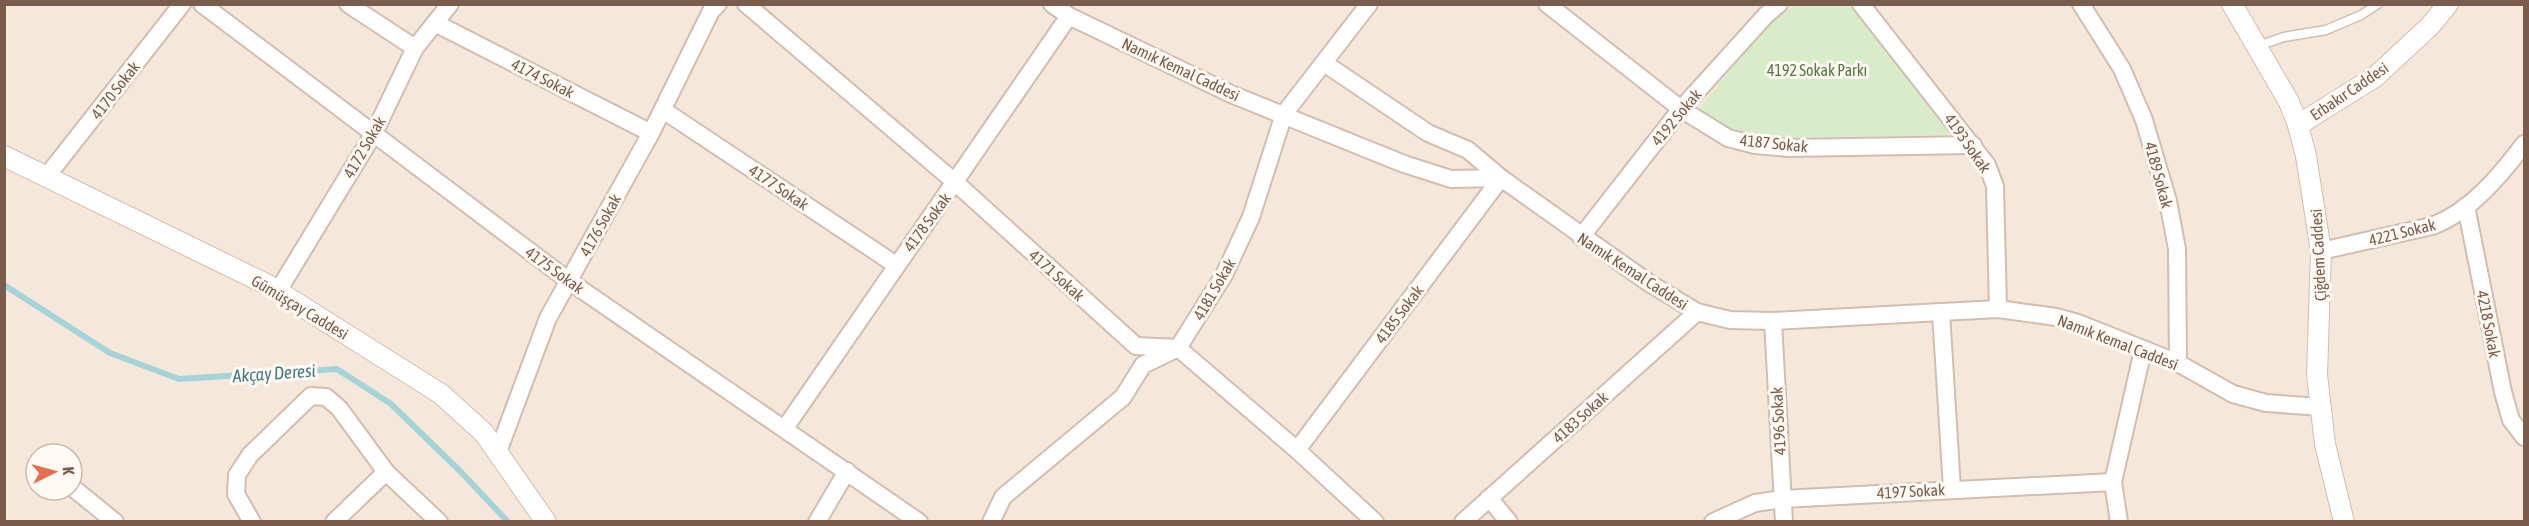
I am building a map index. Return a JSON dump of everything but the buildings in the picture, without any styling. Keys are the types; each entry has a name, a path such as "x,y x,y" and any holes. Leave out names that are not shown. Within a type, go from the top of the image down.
{"street":[{"name":"4170 Sokak","path":"47,176 182,4"},
{"name":"4175 Sokak","path":"201,4 569,281 919,522"},
{"path":"348,4 416,48"},
{"name":"4172 Sokak","path":"278,291 374,133 416,48 450,4"},
{"name":"4176 Sokak","path":"498,452 548,318 651,133 711,11 718,4"},
{"name":"4171 Sokak","path":"746,4 956,183 1136,346 1178,348"},
{"name":"Namık Kemal Caddesi","path":"1052,4 1069,16 1231,94 1404,164 1451,179 1501,178 1648,283 1697,312 1730,320 1773,321 1998,309 2047,316 2078,323 2178,363 2233,394 2266,403 2321,407"},
{"name":"4181 Sokak","path":"1178,348 1224,276 1251,217 1284,114 1369,4"},
{"name":"4187 Sokak","path":"1547,4 1681,109 1728,138 1755,145 1788,148 1973,145"},
{"name":"4192 Sokak","path":"1581,237 1681,109 1766,15 1779,4"},
{"name":"4193 Sokak","path":"1861,4 1987,165 1995,186 1998,309"},
{"name":"Çiğdem Caddesi","path":"2232,4 2276,77 2298,125 2312,185 2321,251 2318,375 2321,407 2325,444 2344,522"},
{"name":"Erbakır Caddesi","path":"2298,125 2375,77 2430,26 2448,4"},
{"name":"4189 Sokak","path":"2085,6 2122,69 2144,120 2168,201 2177,249 2178,363"},
{"name":"4178 Sokak","path":"785,428 1069,16"},
{"name":"4174 Sokak","path":"435,23 651,133"},
{"path":"1324,63 1428,133 1468,150 1501,178"},
{"name":"4177 Sokak","path":"663,110 896,265"},
{"name":"4221 Sokak","path":"2321,251 2432,226 2447,220 2466,206 2523,150"},
{"name":"Gümüşçay Caddesi","path":"4,156 278,291 441,394 484,433 546,522"},
{"name":"4185 Sokak","path":"1297,450 1501,178"},
{"name":"4218 Sokak","path":"2466,206 2503,392 2511,420 2524,437"},
{"name":"4183 Sokak","path":"1463,522 1697,312"},
{"path":"1941,312 1952,489"},
{"name":"4196 Sokak","path":"1773,321 1784,522"},
{"path":"991,522 1003,497 1123,397 1143,365 1178,348 1297,450 1375,522"},
{"path":"2119,522 2113,482 2144,350"},
{"path":"252,522 236,494 237,475 250,455 311,396 326,397 339,408 386,472 439,522"},
{"path":"817,522 847,471"},
{"path":"334,522 386,472"},
{"name":"4197 Sokak","path":"1713,522 1755,503 1782,499 2113,482"},
{"path":"84,497 115,522"},
{"path":"1489,498 1509,522"}],"lane":[{"path":"2257,46 2284,37 2326,30 2361,15 2378,4"}],"shaded area":[{"path":"4,5 2524,5 2524,521 5,521"}],"green space":[{"name":"4192 Sokak Parkı","path":"1794,5 1851,5 1948,125 1947,135 1780,138 1733,131 1703,113 1701,106 1769,24"}],"waterway":[{"name":"Akçay Deresi","path":"4,285 110,353 179,379 337,369 391,404 461,472 508,522"}]}
